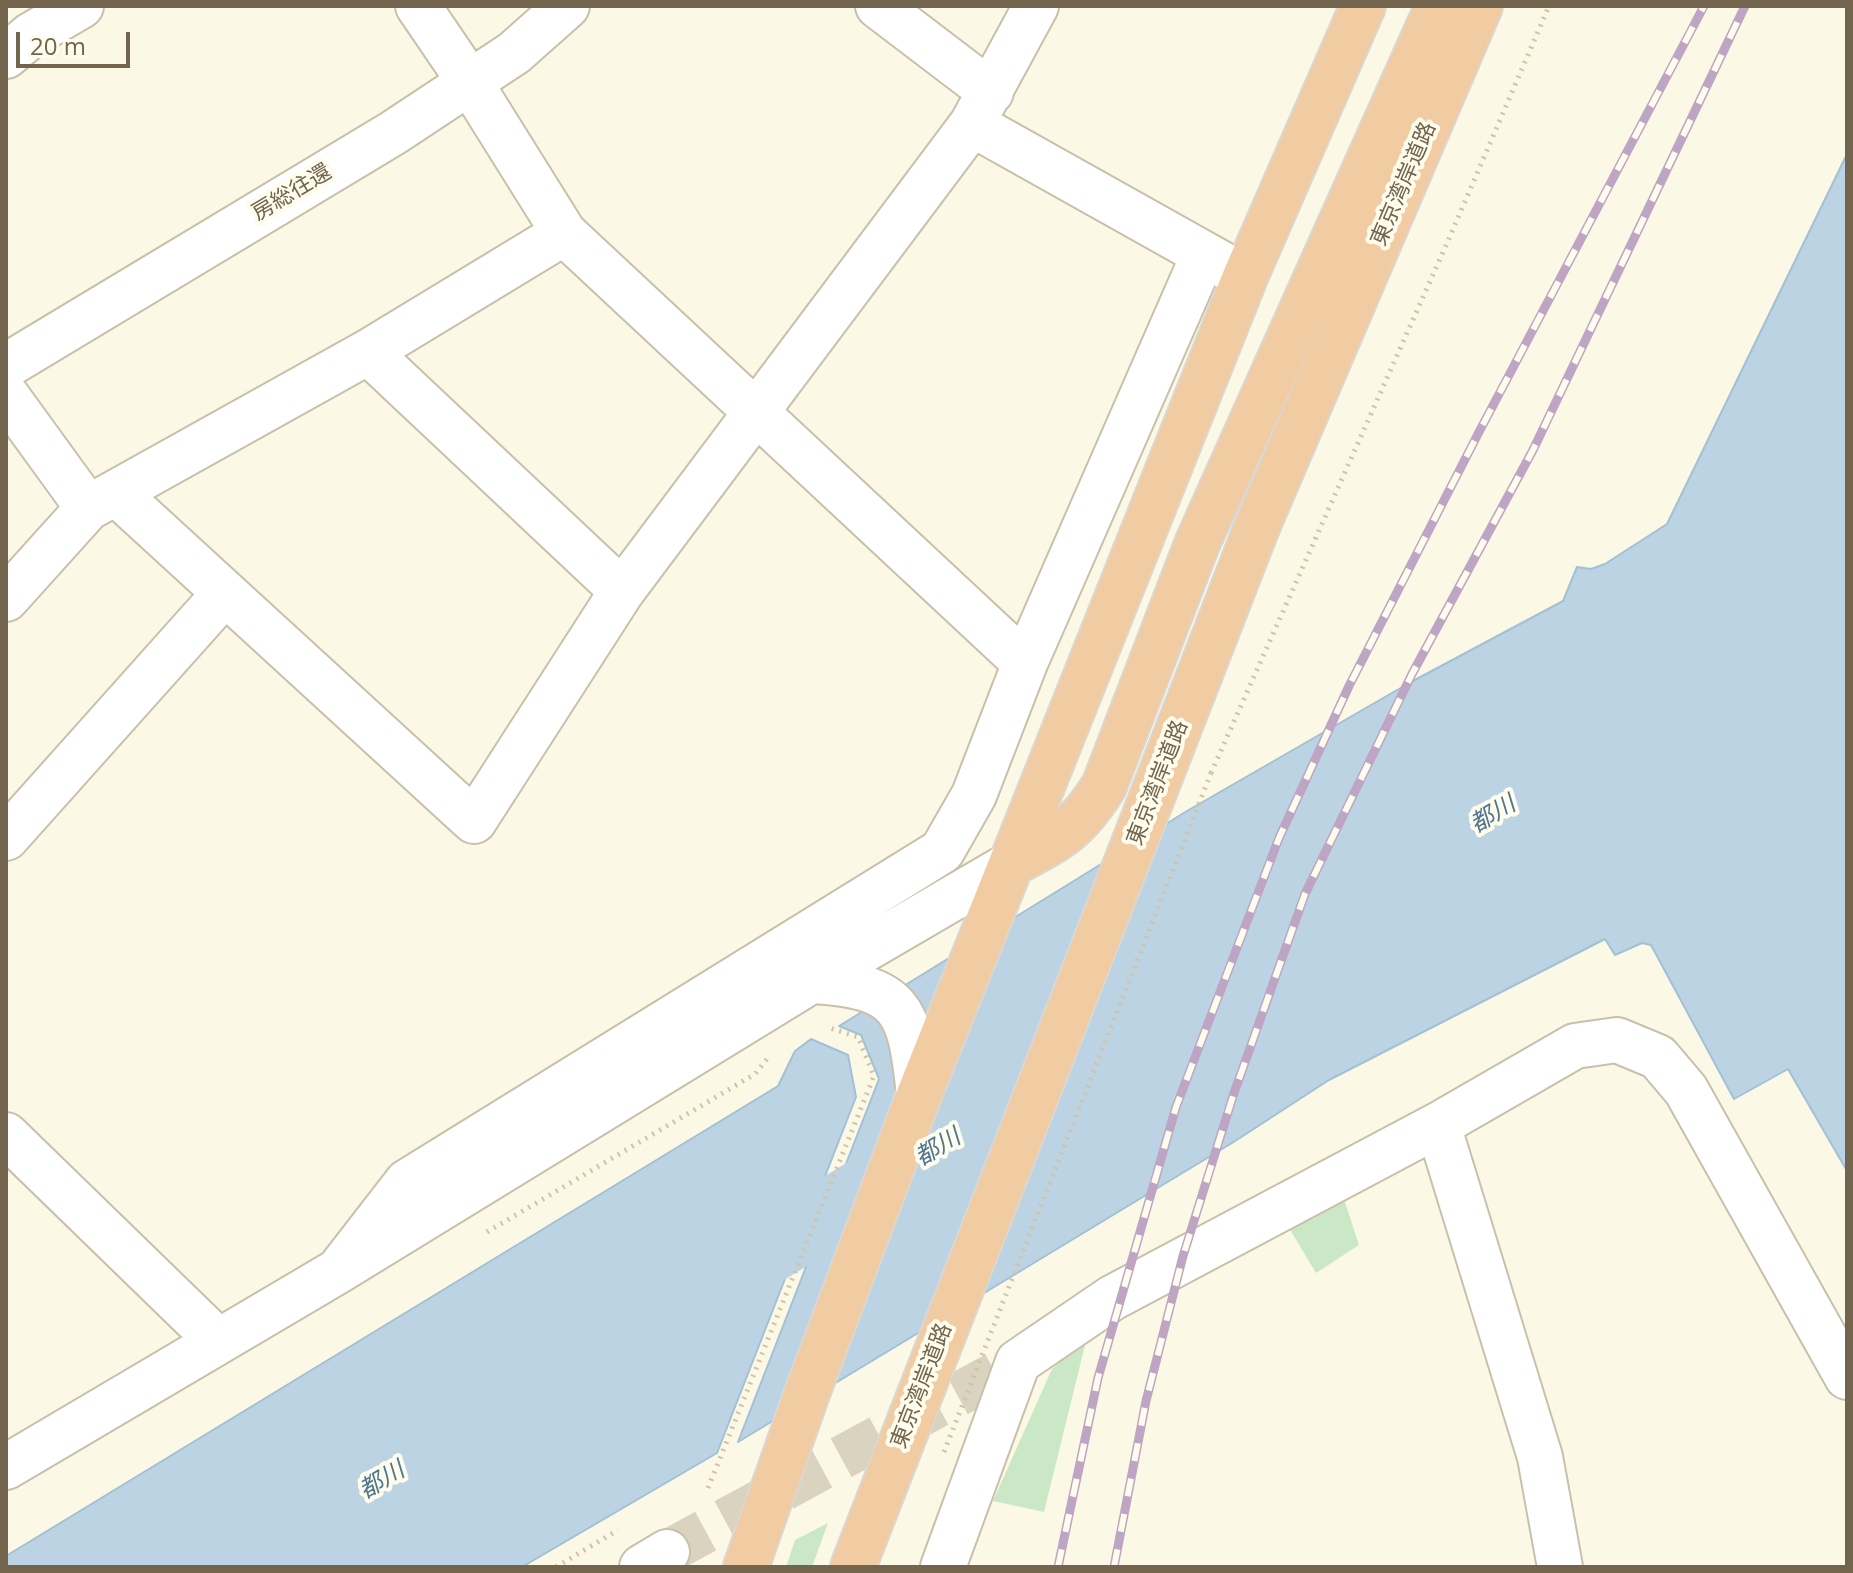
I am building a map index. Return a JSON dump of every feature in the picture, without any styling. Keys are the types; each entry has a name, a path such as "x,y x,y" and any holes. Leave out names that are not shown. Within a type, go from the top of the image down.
{"highway":[{"path":"746,1567 806,1396 919,1095 1245,277 1363,6"},
{"path":"1013,863 1059,838 1086,816 1104,786 1197,544 1438,6"},
{"name":"東京湾岸道路","path":"853,1567 1257,527 1480,6"}],"street":[{"path":"19,32 81,6"},
{"path":"418,6 564,233 1025,663"},
{"name":"房総往還","path":"6,366 393,133 514,53 567,6"},
{"path":"878,6 981,108 1204,254 1245,277"},
{"path":"6,395 102,501 225,593 474,821 622,591 757,414 981,108 1036,6"},
{"path":"6,599 102,501 368,352 564,233"},
{"path":"338,1271 407,1182 942,851 974,795 1025,663 1204,254"},
{"path":"368,352 622,591"},
{"path":"6,838 225,593"},
{"path":"812,1002 1013,863"},
{"path":"6,1467 338,1271 850,983 880,994 897,1007 914,1044 919,1095"},
{"path":"943,1567 1018,1362 1112,1298 1438,1125 1575,1046 1617,1040 1658,1057 1686,1090 1847,1377"},
{"path":"1438,1125 1540,1457 1560,1567"},
{"path":"6,1135 218,1341"}],"path":[{"path":"944,1452 1211,773 1549,6"},
{"path":"708,1488 874,1076 858,1037 812,1002"},
{"path":"556,1567 625,1526"}],"green space":[{"path":"1342,1193 1359,1245 1316,1273 1289,1228"},
{"path":"1087,1337 1044,1512 993,1501 1052,1369"},
{"path":"828,1523 812,1567 786,1567 795,1540"}],"water":[{"path":"1847,154 1847,1171 1788,1069 1734,1099 1651,945 1642,943 1615,955 1605,939 1329,1080 1232,1143 738,1442 879,1079 861,1035 839,1026 1187,811 1411,682 1563,601 1577,567 1591,569 1605,564 1667,524"},
{"path":"811,1039 848,1055 856,1097 717,1453 522,1567 6,1567 6,1556 778,1086 795,1051"}],"waterway":[{"name":"都川","path":"726,1275 906,1167"}],"tunnel":[{"path":"667,1552 1018,1362"}],"railway":[{"path":"1058,1567 1098,1378 1176,1107 1279,838 1349,686 1704,6"},
{"path":"1114,1567 1146,1401 1183,1256 1234,1093 1305,894 1412,674 1533,450 1745,6"}]}
